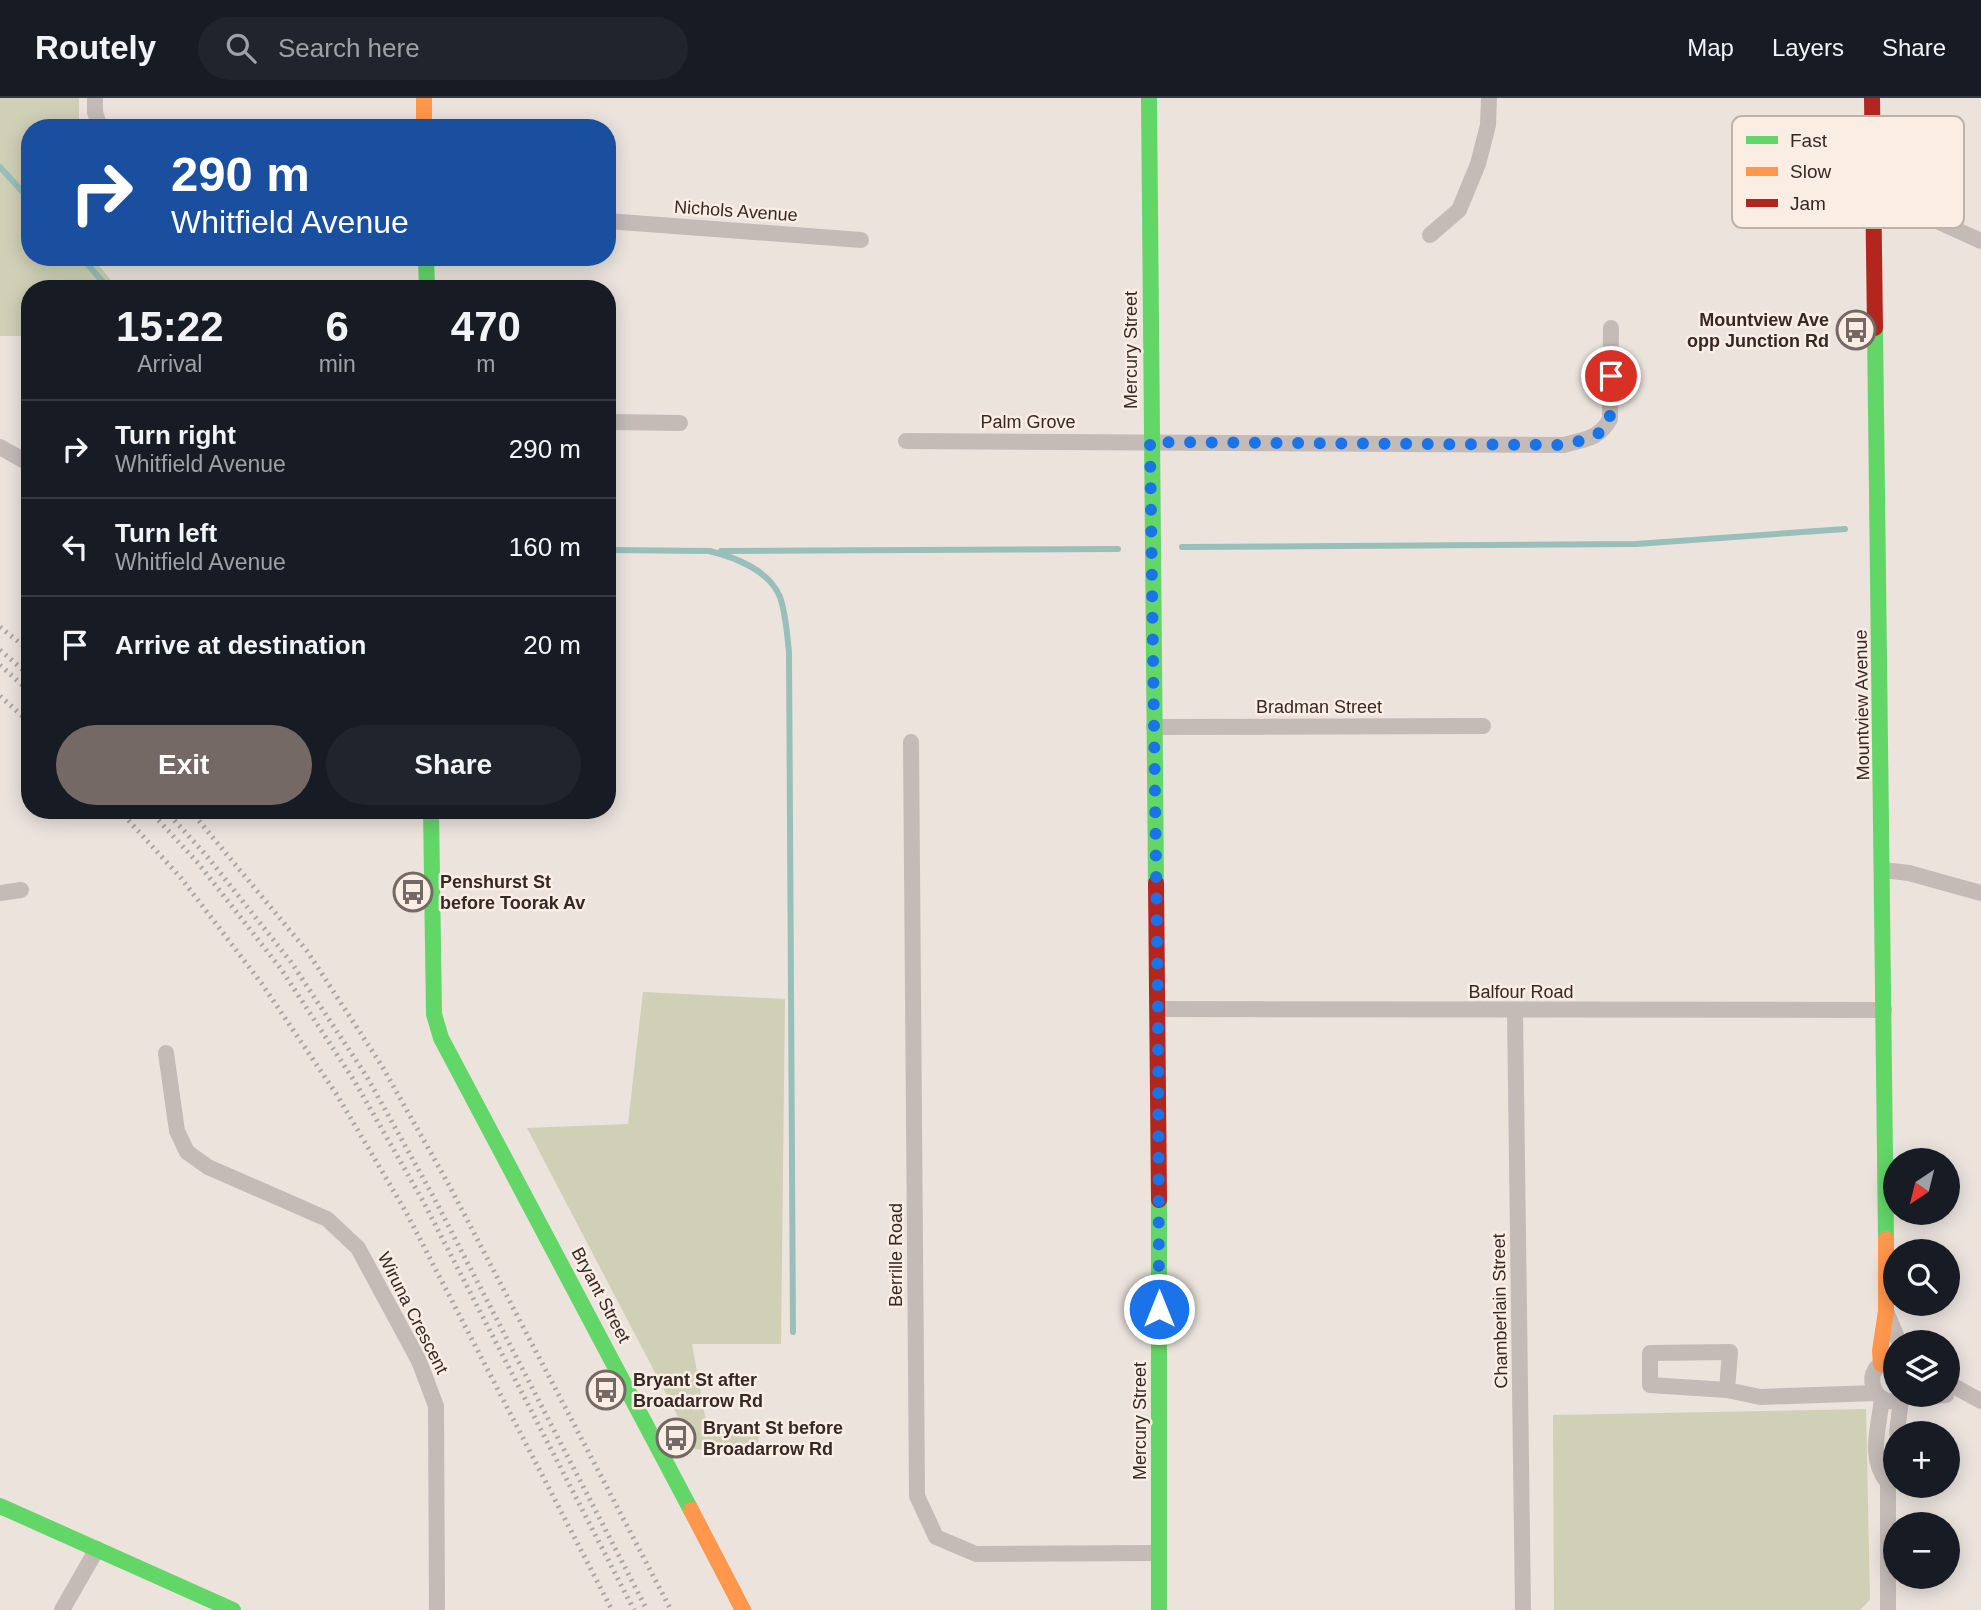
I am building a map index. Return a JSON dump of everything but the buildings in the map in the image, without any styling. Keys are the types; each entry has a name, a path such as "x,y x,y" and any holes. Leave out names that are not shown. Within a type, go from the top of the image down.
{"street":[{"path":"95,98 97,119"},
{"path":"424,98 424,119"},
{"name":"Mercury Street","path":"1149,98 1150,442 1158,1009 1159,1610"},
{"path":"1430,235 1459,210 1478,164 1488,125 1489,98"},
{"name":"Mountview Avenue","path":"1872,98 1872,116"},
{"name":"Nichols Avenue","path":"616,222 861,240"},
{"name":"Mountview Avenue","path":"1874,228 1886,1239"},
{"path":"1952,228 1981,241"},
{"name":"Palm Grove","path":"906,441 1550,445 1573,442 1592,438 1604,431 1610,419 1611,328"},
{"path":"616,422 680,422"},
{"path":"0,447 21,459"},
{"name":"Bradman Street","path":"1154,727 1483,726"},
{"name":"Berrille Road","path":"911,742 917,1496 936,1537 976,1553 1159,1553"},
{"name":"Bryant Street","path":"431,819 434,1014 441,1038 603,1340 743,1610"},
{"path":"1883,870 1909,873 1981,893"},
{"path":"0,893 21,890"},
{"name":"Balfour Road","path":"1158,1009 1884,1010"},
{"name":"Chamberlain Street","path":"1515,1011 1523,1610"},
{"name":"Wiruna Crescent","path":"166,1053 177,1131 187,1152 208,1167 327,1219 358,1248 419,1361 436,1406 438,1610"},
{"name":"Mountview Avenue","path":"1883,1331 1880,1351 1883,1355"},
{"path":"1727,1390 1730,1352 1650,1353 1650,1385 1727,1390 1760,1397 1883,1398"},
{"path":"1883,1365 1874,1371 1872,1377 1879,1396 1876,1462 1883,1477"},
{"path":"1960,1396 1981,1401"},
{"path":"1888,1498 1888,1610"},
{"path":"0,1506 233,1610"},
{"path":"62,1610 97,1549"}],"green space":[{"path":"0,98 79,98 79,119 21,119 21,266 99,266 111,280 21,280 21,336 0,336"},
{"path":"643,992 785,999 781,1344 692,1344 706,1421 760,1423 757,1456 695,1449 527,1128 628,1124"},
{"path":"1866,1409 1870,1600 1860,1610 1554,1610 1553,1415"}],"waterway":[{"path":"0,167 21,190"},
{"path":"89,266 101,280"},
{"path":"1182,547 1636,544 1845,529"},
{"path":"721,551 1118,549"},
{"path":"616,550 710,551"},
{"path":"709,551 740,561 768,579 780,597 787,632 793,1332"}],"railway":[{"path":"0,627 21,644"},
{"path":"0,650 21,668"},
{"path":"0,665 21,684"},
{"path":"0,696 21,715"},
{"path":"127,819 181,878 262,984 337,1095 406,1212 612,1610"},
{"path":"157,819 198,863 281,969 355,1082 423,1201 634,1610"},
{"path":"173,819 206,855 291,962 367,1077 433,1196 647,1610"},
{"path":"197,819 307,951 382,1066 450,1187 671,1610"}],"traffic: fast":[{"path":"1149,98 1156,883"},
{"path":"426,266 427,280"},
{"path":"1875,328 1886,1239"},
{"path":"431,819 434,1014 441,1038 691,1510"},
{"path":"1159,1200 1159,1610"},
{"path":"0,1506 233,1610"}],"traffic: slow":[{"path":"424,98 424,119"},
{"path":"1881,1364 1880,1351 1885,1316"},
{"path":"691,1510 743,1610"}],"traffic: jam":[{"path":"1872,98 1872,116"},
{"path":"1874,228 1875,328"},
{"path":"1156,883 1159,1200"}],"place":[{"name":"Mountview Ave opp Junction Rd","path":"1856,330"},
{"name":"Penshurst St before Toorak Av","path":"413,892"},
{"name":"Bryant St after Broadarrow Rd","path":"606,1390"},
{"name":"Bryant St before Broadarrow Rd","path":"676,1438"}],"route":[{"path":"1159,1309 1158,1009 1150,442 1564,445 1592,438 1604,431 1610,419 1611,376"}]}
